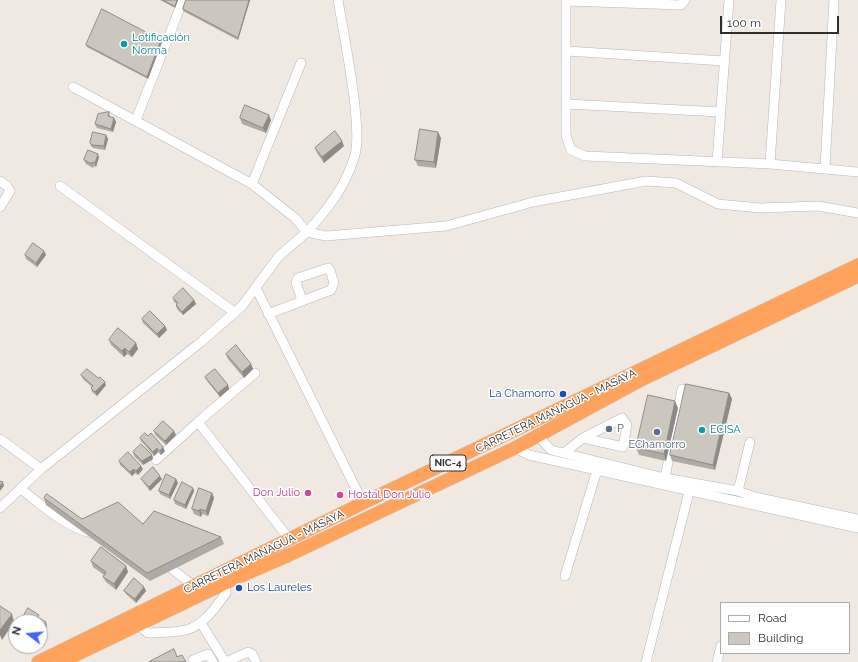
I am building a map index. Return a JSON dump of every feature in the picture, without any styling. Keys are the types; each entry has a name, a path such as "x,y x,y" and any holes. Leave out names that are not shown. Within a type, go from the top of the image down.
{"highway":[{"name":"CARRETERA MANAGUA - MASAYA","path":"38,662 363,503 858,265"},
{"name":"CARRETERA MANAGUA - MASAYA","path":"61,662 225,583 289,555 515,448 639,381 858,276"}],"street":[{"path":"136,120 183,0"},
{"path":"0,508 41,469 201,342 234,312 256,288 279,256 307,232 329,207 342,187 355,155 358,136 350,70 338,0"},
{"path":"685,0 681,5 566,0 566,135 571,150 585,156 770,164 858,172"},
{"path":"717,162 729,0"},
{"path":"770,164 781,0"},
{"path":"824,168 834,0"},
{"path":"567,51 724,61"},
{"path":"252,184 301,63"},
{"path":"74,87 252,184 295,218 307,232 326,236 446,226 533,202 646,182 676,183 718,204 760,208 818,206 858,213"},
{"path":"567,104 720,112"},
{"path":"0,181 7,186 10,191 0,208"},
{"path":"60,186 234,312"},
{"path":"256,288 363,503"},
{"path":"268,314 302,300"},
{"path":"156,460 255,373"},
{"path":"665,478 682,389"},
{"path":"564,453 583,438 622,418 627,425 623,447 583,438"},
{"path":"198,422 290,540"},
{"path":"538,436 551,450 665,478 738,491 755,497 858,520"},
{"path":"0,439 41,469"},
{"path":"738,491 750,442"},
{"path":"515,448 529,455 689,492 858,528"},
{"path":"565,576 597,470"},
{"path":"21,489 63,522 80,530 102,537"},
{"path":"646,662 689,492"},
{"path":"159,560 177,571 194,586"},
{"path":"138,625 148,633 186,630 200,623 216,608 226,593 225,583"},
{"path":"200,623 226,662 248,652 252,654 256,662"},
{"path":"717,662 720,650"},
{"path":"193,660 208,654 213,662"}],"building":[{"path":"163,0 177,0 175,6"},
{"path":"186,0 249,0 238,38 183,9"},
{"name":"Lotificación Norma","path":"102,9 161,40 147,77 86,45"},
{"path":"245,105 269,115 263,128 240,118"},
{"path":"109,112 108,116 114,118 111,129 95,124 98,114"},
{"path":"420,129 438,132 434,162 415,160"},
{"path":"335,131 342,141 322,157 315,148"},
{"path":"93,132 106,135 104,146 92,145 90,143"},
{"path":"88,150 98,154 95,163 92,162 92,164 84,160"},
{"path":"33,243 44,251 36,263 25,255"},
{"path":"183,288 194,300 182,312 176,305 178,303 173,298"},
{"path":"150,311 165,326 157,334 142,319"},
{"path":"118,328 136,343 129,352 125,348 122,351 109,340"},
{"path":"236,345 251,364 242,372 226,354"},
{"path":"87,369 105,382 95,392 91,388 93,386 81,375"},
{"path":"215,369 228,385 218,393 205,377"},
{"name":"ECISA","path":"686,384 729,393 713,465 670,455"},
{"path":"648,395 675,401 664,454 636,448"},
{"path":"163,421 174,431 165,441 154,431"},
{"path":"145,433 148,436 151,433 163,447 160,451 157,448 153,452 140,438"},
{"path":"141,444 152,455 142,461 133,452"},
{"path":"128,452 141,466 136,471 134,469 130,472 119,461"},
{"path":"153,467 160,476 149,487 141,479"},
{"path":"166,474 176,479 169,495 159,491"},
{"path":"182,482 193,488 185,505 174,500"},
{"path":"199,488 212,493 206,511 192,509"},
{"path":"47,494 82,519 118,502 143,524 154,511 221,537 147,573 44,498"},
{"path":"101,547 126,566 114,584 103,577 106,572 91,561"},
{"path":"134,578 144,587 135,599 124,591"},
{"path":"0,606 12,614 8,614 8,619 0,630"},
{"path":"28,608 37,614 25,614"},
{"path":"174,649 177,657 182,655 186,662 149,662"}],"place":[{"name":"Lotificación Norma","path":"124,44"},
{"name":"La Chamorro","path":"563,394"},
{"name":"P","path":"609,429"},
{"name":"ECISA","path":"702,430"},
{"name":"EChamorro","path":"657,432"},
{"name":"Don Julio","path":"308,493"},
{"name":"Hostal Don Julio","path":"340,495"},
{"name":"Los Laureles","path":"239,588"}]}
